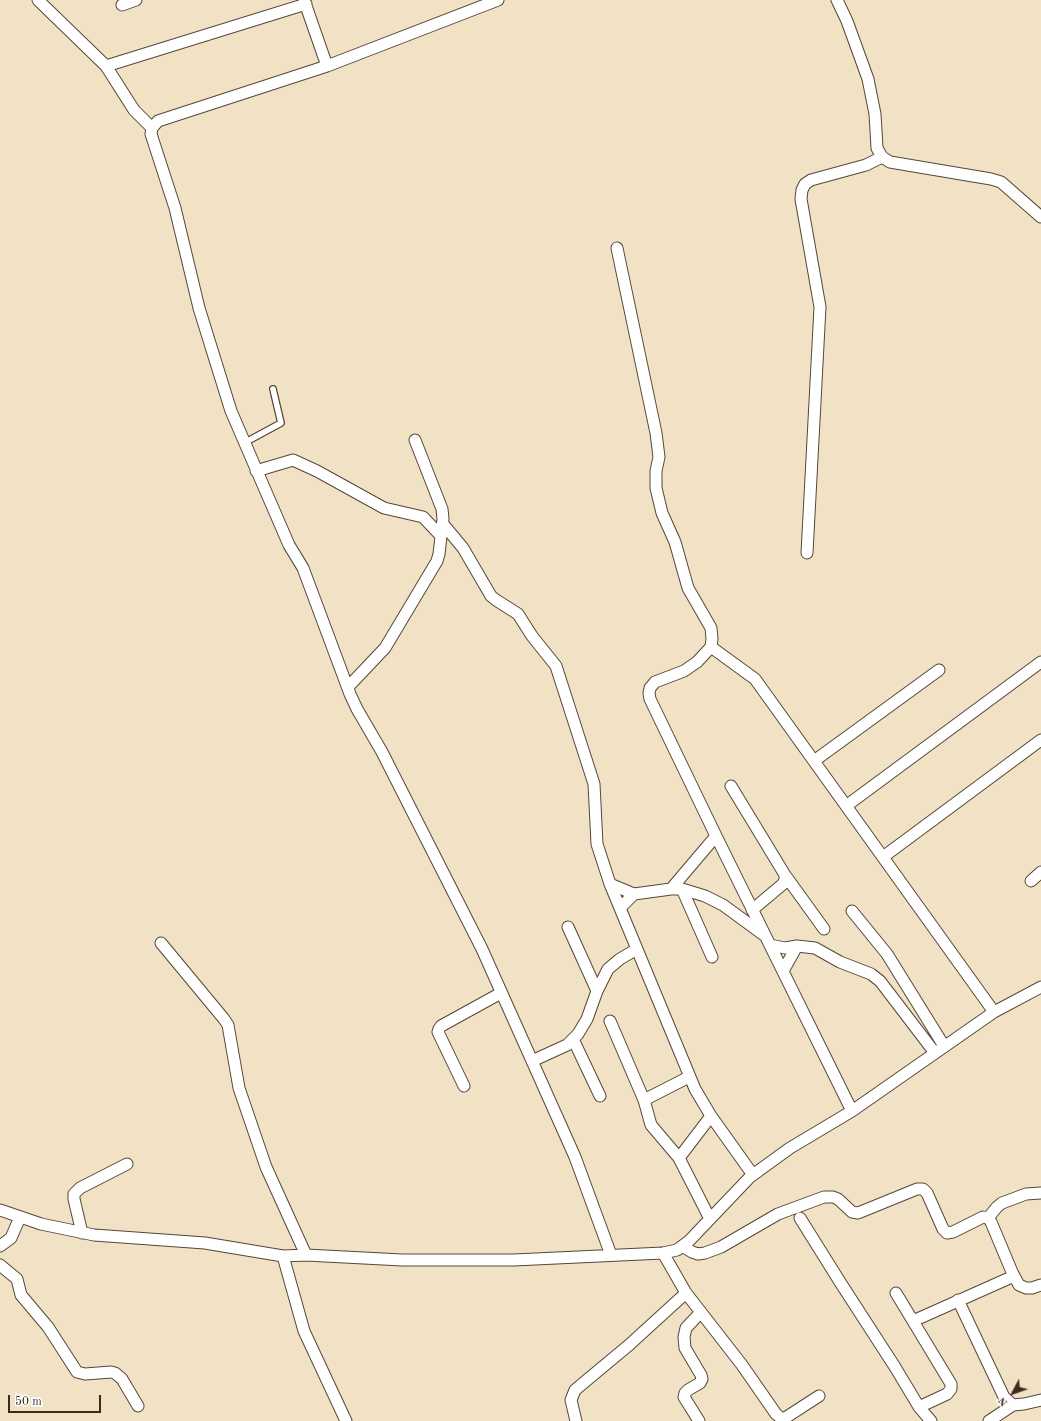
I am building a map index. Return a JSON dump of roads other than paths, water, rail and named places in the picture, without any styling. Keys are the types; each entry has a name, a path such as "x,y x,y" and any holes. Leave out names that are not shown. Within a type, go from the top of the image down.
{"street":[{"path":"38,0 106,66 134,110 152,128"},
{"path":"122,4 136,0"},
{"path":"498,0 327,66 158,121 152,128 151,134 175,208 199,308 231,411 244,443 289,545 306,575 357,709 382,752 482,949 575,1157 611,1255"},
{"path":"837,0 847,21 868,79 875,114 876,148 882,157 890,162 991,178 1002,182 1041,216"},
{"path":"106,66 305,2 327,66"},
{"path":"807,553 820,307 801,200 802,190 805,184 811,180 866,165 882,157"},
{"path":"617,248 656,433 659,457 656,471 656,488 662,513 675,542 688,588 711,628 711,647 697,662 684,671 655,682 650,688 650,699 767,941 852,1111"},
{"path":"348,687 385,648 437,561 443,524 442,509 415,440"},
{"path":"256,471 293,460 317,471 384,508 423,518 441,536"},
{"path":"443,524 464,548 491,596 518,614 532,636 556,666 594,784 596,844 610,884 695,1090 711,1116 753,1175"},
{"path":"711,647 755,679 994,1012"},
{"path":"846,806 1041,662"},
{"path":"814,761 939,670"},
{"path":"883,857 1041,740"},
{"path":"731,786 785,875 824,930"},
{"path":"671,889 716,836"},
{"path":"1031,881 1041,872"},
{"path":"752,910 783,884 785,875"},
{"path":"610,884 634,894 682,889 705,896 723,906 767,941 785,948 797,946 815,948 840,962 871,974 880,980 935,1053"},
{"path":"682,889 712,957"},
{"path":"620,908 634,894"},
{"path":"852,910 887,954 944,1046"},
{"path":"568,927 597,991"},
{"path":"161,943 228,1025 237,1082 241,1096 266,1167 306,1254"},
{"path":"782,971 797,946"},
{"path":"532,1061 567,1045 578,1034 587,1019 597,991 608,969 620,959 637,949"},
{"path":"0,1210 41,1224 94,1235 205,1243 283,1256 306,1254 402,1260 514,1260 663,1253 677,1250 682,1246 753,1175 790,1148 852,1111 994,1012 1041,987"},
{"path":"464,1086 438,1032 439,1029 441,1026 501,993"},
{"path":"610,1021 644,1100 651,1126 678,1158 710,1219"},
{"path":"573,1039 600,1096"},
{"path":"644,1100 689,1077"},
{"path":"678,1158 711,1116"},
{"path":"82,1233 74,1194 80,1188 127,1164"},
{"path":"682,1246 698,1254 705,1253 721,1247 778,1214 824,1198 833,1196 852,1212 858,1213 916,1189 923,1189 927,1193 943,1229 947,1233 953,1232 983,1217 988,1218 1019,1285 1026,1288 1041,1285"},
{"path":"988,1218 1002,1203 1026,1194 1041,1193"},
{"path":"0,1246 11,1238 20,1217"},
{"path":"800,1218 896,1367 919,1406 931,1421"},
{"path":"663,1253 686,1293 742,1365 781,1419 785,1418 819,1396"},
{"path":"283,1256 304,1331 346,1421"},
{"path":"0,1265 17,1279 21,1296 48,1327 77,1372 84,1374 115,1373 122,1379 138,1406"},
{"path":"913,1321 1014,1276"},
{"path":"576,1421 571,1400 575,1390 629,1345 686,1293"},
{"path":"896,1293 951,1384 951,1389 947,1394 919,1406"},
{"path":"958,1300 1000,1390 1004,1397 1013,1405"},
{"path":"699,1421 684,1397 684,1393 700,1383 702,1375 685,1348 684,1337 686,1328 701,1312"},
{"path":"988,1421 1013,1405 1041,1400"}],"lane":[{"path":"244,443 281,423 273,389"}]}
